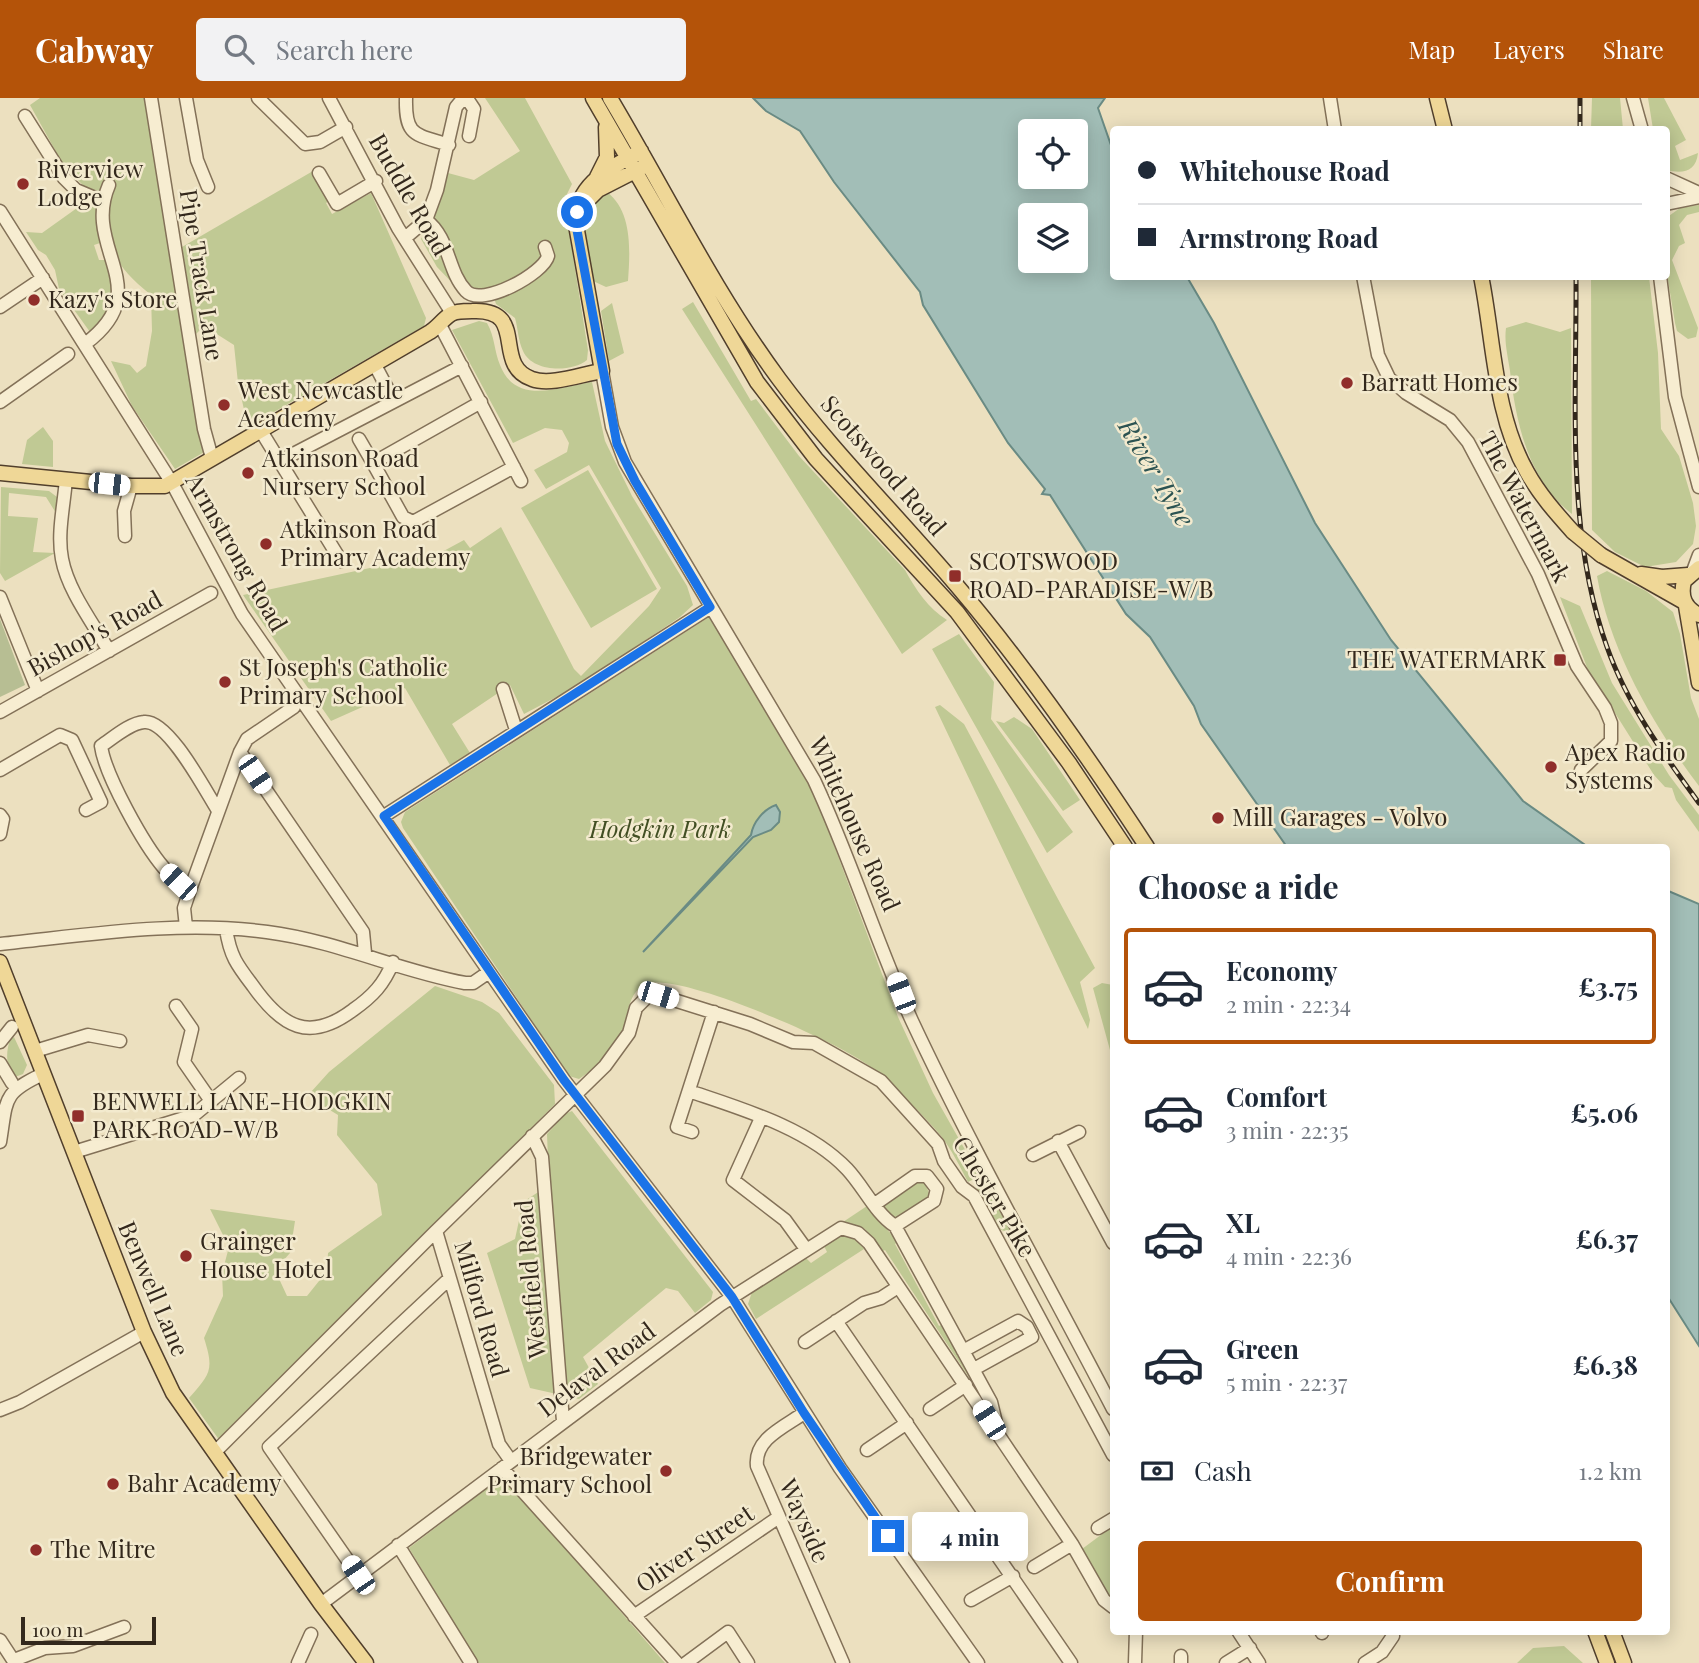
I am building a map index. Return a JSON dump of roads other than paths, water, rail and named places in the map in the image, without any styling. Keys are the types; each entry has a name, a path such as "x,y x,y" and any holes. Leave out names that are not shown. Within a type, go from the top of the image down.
{"main road":[{"name":"Scotswood Road","path":"593,98 757,382 816,458 957,612 1062,754 1123,844"},
{"name":"Scotswood Road","path":"610,98 740,324 779,379 982,618 1074,741 1145,844"},
{"path":"1437,98 1444,126"},
{"path":"577,212 582,193 602,169 609,143 604,117"},
{"path":"577,212 598,190 631,165 641,151"},
{"path":"596,178 631,165 648,164"},
{"name":"Whitehouse Road","path":"577,212 576,225 602,371"},
{"path":"1482,280 1505,412 1515,445 1534,483 1573,532 1601,555 1699,615"},
{"path":"0,473 158,488 172,483 375,365 440,325 452,313 484,310 501,318 506,328 513,363 530,379 545,380 602,371"},
{"path":"1630,572 1655,577 1693,571"},
{"path":"1693,571 1682,588 1699,683"},
{"name":"Benwell Lane","path":"0,962 144,1332 173,1393 321,1604 366,1663"},
{"path":"1596,1635 1607,1663"},
{"path":"1614,1635 1625,1663"}],"street":[{"name":"Pipe Track Lane","path":"151,98 204,429 212,458"},
{"path":"186,98 197,160 208,187"},
{"path":"258,98 305,144 320,142 346,127"},
{"name":"Buddle Road","path":"329,98 376,181 404,238 452,313"},
{"path":"406,98 405,123 410,130 449,145"},
{"path":"1330,98 1334,126"},
{"path":"1633,98 1639,126"},
{"path":"404,238 426,220 449,145 456,107 461,101 468,100 474,109 469,136"},
{"path":"25,116 64,178 76,190 102,201"},
{"path":"319,173 337,204 376,181"},
{"path":"1670,180 1699,195"},
{"path":"85,344 109,322 119,301 118,285 102,224 102,201 109,184"},
{"path":"1670,203 1699,195"},
{"name":"Armstrong Road","path":"0,211 172,483 242,614 575,1093 732,1297 804,1413 978,1663"},
{"path":"426,220 440,234 464,289 477,296 494,295 544,265 548,256 545,247"},
{"path":"0,307 43,278"},
{"name":"The Watermark","path":"1364,280 1378,355 1389,377 1406,393 1450,420 1468,442 1538,574 1577,666 1605,708 1611,723 1611,741 1581,770"},
{"path":"1660,280 1675,397 1699,487"},
{"path":"440,325 521,481"},
{"path":"0,402 68,354"},
{"path":"375,365 394,401"},
{"path":"280,461 462,366"},
{"name":"Whitehouse Road","path":"602,371 612,427 625,462 814,780 839,833 911,1018 968,1137 1110,1403"},
{"path":"373,463 481,402"},
{"path":"261,430 341,561"},
{"path":"359,439 403,517 412,522 514,467"},
{"path":"66,479 60,540 62,561 68,578 109,651"},
{"path":"125,536 124,511 131,486"},
{"path":"1693,571 1699,555"},
{"name":"Bishop's Road","path":"0,712 211,593"},
{"path":"0,597 38,691"},
{"path":"384,816 710,607"},
{"path":"503,688 516,730"},
{"path":"186,928 184,908 217,808 240,752 247,739 293,707"},
{"path":"191,887 178,882 163,867 126,806 103,760 101,746 140,722 159,726 170,737 217,808"},
{"path":"0,770 60,735 72,740 100,802 86,810"},
{"path":"240,752 363,932 365,953"},
{"path":"0,815 0,834"},
{"path":"0,944 186,928 226,929 266,932 365,953 465,982 473,982 489,972"},
{"path":"226,929 229,954 273,1014 310,1030 335,1024 371,997 385,982 393,962"},
{"name":"Chester Pike","path":"575,1093 605,1066 629,1033 636,1007 648,996 658,995 714,1012 793,1042 814,1044 881,1081 938,1144 944,1161 962,1187 974,1196 1110,1449"},
{"path":"176,1006 192,1029 184,1062 211,1101"},
{"path":"692,1132 677,1127 714,1012"},
{"path":"0,1042 12,1027"},
{"path":"35,1051 88,1035 120,1041"},
{"path":"0,1063 12,1083"},
{"path":"0,1142 10,1096 17,1086 43,1074"},
{"path":"74,1153 194,1115 239,1078"},
{"path":"690,1091 761,1118 823,1150 846,1168 895,1226 991,1402 1000,1437"},
{"name":"Milford Road","path":"575,1093 436,1231 506,1464 677,1663"},
{"path":"761,1118 733,1180 785,1220 806,1249"},
{"path":"1033,1155 1079,1132"},
{"name":"Westfield Road","path":"532,1136 542,1157 563,1421"},
{"path":"1058,1141 1110,1237"},
{"path":"875,1204 915,1176 927,1176 937,1189 934,1201 895,1226"},
{"name":"Delaval Road","path":"321,1604 732,1297 833,1230 841,1228 858,1233 869,1243 1072,1544 1104,1601 1110,1606"},
{"path":"216,1451 436,1231"},
{"path":"358,1575 269,1447 450,1278"},
{"path":"805,1342 864,1303 881,1298 898,1287"},
{"path":"836,1321 1071,1663"},
{"path":"964,1351 1018,1321 1027,1327 1031,1337 974,1369"},
{"path":"0,1410 20,1402 144,1332"},
{"path":"930,1409 966,1385"},
{"name":"Wayside","path":"804,1413 761,1444 756,1454 757,1466 843,1663"},
{"path":"867,1450 907,1423"},
{"name":"Oliver Street","path":"634,1616 779,1517"},
{"path":"1098,1528 1110,1521"},
{"path":"1034,1567 1072,1544"},
{"path":"398,1545 471,1663"},
{"path":"971,1600 1014,1578"},
{"path":"0,1640 15,1661 45,1648 73,1646 124,1627"},
{"path":"686,1663 728,1632 748,1663"},
{"path":"298,1663 311,1634"},
{"path":"1136,1635 1136,1663"},
{"path":"1241,1635 1259,1663"},
{"path":"1365,1663 1382,1652 1393,1635"},
{"path":"1226,1663 1250,1648"}],"water":[{"name":"River Tyne","path":"753,98 1105,98 1098,108 1110,142 1110,280 1189,280 1214,323 1315,523 1391,640 1523,801 1584,844 1285,844 1201,724 1194,706 1150,637 1126,614 1050,495 1042,494 1045,489 1008,443 923,305 920,292 834,182 800,131 766,111"},
{"path":"776,805 780,812 779,822 771,830 753,837 643,952 751,835 760,817"},
{"path":"1670,892 1699,904 1699,1346 1670,1300"}],"railway":[{"path":"1580,98 1580,126"},
{"path":"1576,280 1576,464 1579,511 1594,603 1607,647 1625,689 1660,748 1699,803"}],"place":[{"name":"Riverview Lodge","path":"23,184"},
{"name":"Kazy's Store","path":"34,300"},
{"name":"Barratt Homes","path":"1347,383"},
{"name":"West Newcastle Academy","path":"224,405"},
{"name":"Atkinson Road Nursery School","path":"248,473"},
{"name":"Atkinson Road Primary Academy","path":"266,544"},
{"name":"SCOTSWOOD ROAD-PARADISE-W/B","path":"955,576"},
{"name":"THE WATERMARK","path":"1560,660"},
{"name":"St Joseph's Catholic Primary School","path":"225,682"},
{"name":"Apex Radio Systems","path":"1551,767"},
{"name":"Mill Garages - Volvo","path":"1218,818"},
{"name":"BENWELL LANE-HODGKIN PARK ROAD-W/B","path":"78,1116"},
{"name":"Grainger House Hotel","path":"186,1256"},
{"name":"Bridgewater Primary School","path":"666,1471"},
{"name":"Bahr Academy","path":"113,1484"},
{"name":"The Mitre","path":"36,1550"}],"park label":[{"name":"Hodgkin Park","path":"660,830"}]}
